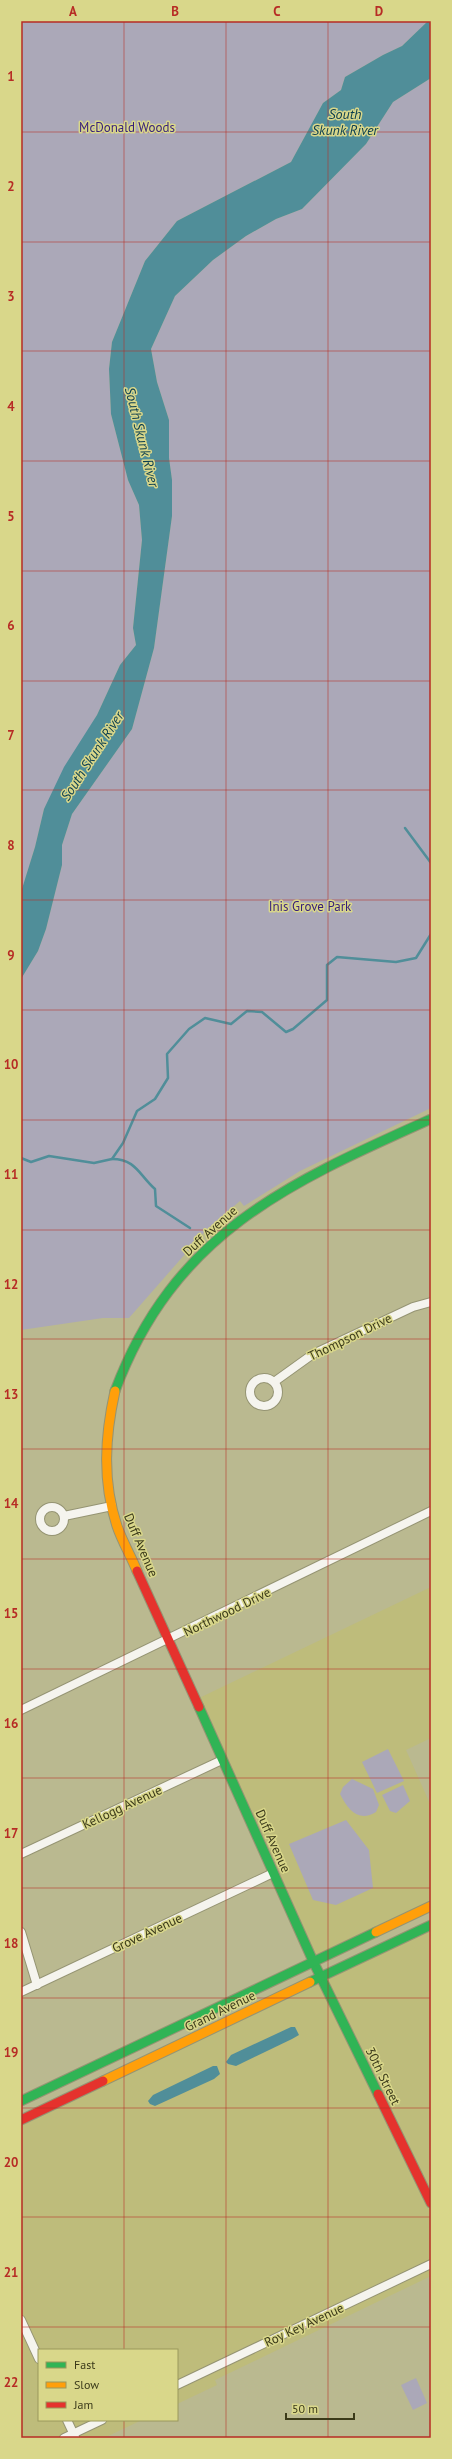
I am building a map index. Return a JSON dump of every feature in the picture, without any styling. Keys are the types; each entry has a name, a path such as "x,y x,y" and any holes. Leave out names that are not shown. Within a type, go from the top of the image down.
{"main road":[{"name":"Duff Avenue","path":"313,1961 117,1526 112,1506 106,1458 112,1404 125,1366 138,1340 174,1286 208,1248 233,1225 266,1201 304,1179 431,1119"},
{"name":"Grand Avenue","path":"21,2101 431,1906"},
{"name":"Grand Avenue","path":"21,2120 431,1925"},
{"name":"30th Street","path":"313,1961 431,2203"}],"street":[{"name":"Thompson Drive","path":"274,1382 313,1354 413,1307 431,1302"},
{"path":"64,1516 112,1506"},
{"name":"Northwood Drive","path":"21,1710 168,1640 431,1511"},
{"name":"Kellogg Avenue","path":"21,1854 222,1760"},
{"name":"Grove Avenue","path":"21,1992 273,1873"},
{"path":"21,1932 37,1985"},
{"name":"Roy Key Avenue","path":"178,2385 431,2264"},
{"path":"21,2320 38,2357"},
{"path":"67,2421 74,2436"},
{"path":"64,2438 74,2436 100,2421"}],"shaded area":[{"path":"431,1587 431,1738 406,1750 431,1806 431,1906 313,1961 195,1700"},
{"path":"431,1929 431,2276 215,2380 217,2385 178,2404 178,2349 38,2349 38,2421 140,2421 104,2438 21,2438 21,2126"}],"green space":[{"name":"McDonald Woods","path":"21,21 428,21 402,46 345,77 341,90 323,103 291,162 177,221 145,261 112,342 109,369 111,414 128,480 139,505 142,540 133,628 136,645 120,665 97,715 44,809 35,847 21,892"},
{"name":"Inis Grove Park","path":"431,78 431,1108 300,1171 244,1206 240,1201 207,1229 129,1318 103,1318 21,1330 21,979 38,951 46,929 62,865 62,845 72,814 132,729 154,648 172,516 172,480 169,458 169,420 157,382 151,349 175,296 213,260 246,236 276,219 302,209 366,144 393,102"},
{"path":"388,1749 404,1781 377,1793 362,1762"},
{"path":"352,1779 373,1789 379,1805 376,1812 364,1816 350,1810 340,1794 343,1787"},
{"path":"403,1785 410,1801 396,1813 390,1811 382,1795"},
{"path":"346,1820 369,1850 373,1888 336,1905 313,1900 289,1844"},
{"path":"416,2378 427,2403 413,2410 401,2385"}],"water":[{"name":"South Skunk River","path":"428,21 431,21 431,78 393,102 366,144 302,209 276,219 246,236 213,260 175,296 151,349 157,382 169,420 169,458 172,480 172,516 154,648 132,729 72,814 62,845 62,865 46,929 38,951 21,979 21,892 35,847 44,809 64,767 97,715 120,665 136,645 133,628 142,540 139,505 128,480 111,414 109,369 112,342 145,261 177,221 291,162 323,103 341,90 345,77 402,46"},
{"path":"291,2027 295,2027 299,2035 236,2066 226,2062 231,2055"},
{"path":"213,2066 217,2066 220,2074 214,2079 155,2106 150,2104 148,2101 153,2095"}],"waterway":[{"path":"405,828 431,863"},
{"path":"21,1158 31,1162 49,1156 94,1163 112,1159 123,1143 137,1111 155,1099 168,1078 167,1054 189,1029 205,1018 231,1024 247,1011 262,1012 286,1032 293,1029 327,1000 327,965 337,957 396,962 416,958 431,934"},
{"path":"112,1159 127,1162 132,1165 155,1189 156,1206 190,1228"}],"traffic: fast":[{"path":"115,1391 140,1337 169,1291 203,1252 242,1220 284,1192 330,1166 431,1119"},
{"path":"199,1707 313,1961 378,2094"},
{"path":"310,1982 431,1925"},
{"path":"21,2101 376,1932"}],"traffic: slow":[{"path":"115,1391 107,1442 107,1475 109,1492 117,1526 137,1571"},
{"path":"376,1932 431,1906"},
{"path":"103,2081 310,1982"}],"traffic: jam":[{"path":"137,1571 199,1707"},
{"path":"21,2120 103,2081"},
{"path":"378,2094 431,2203"}]}
